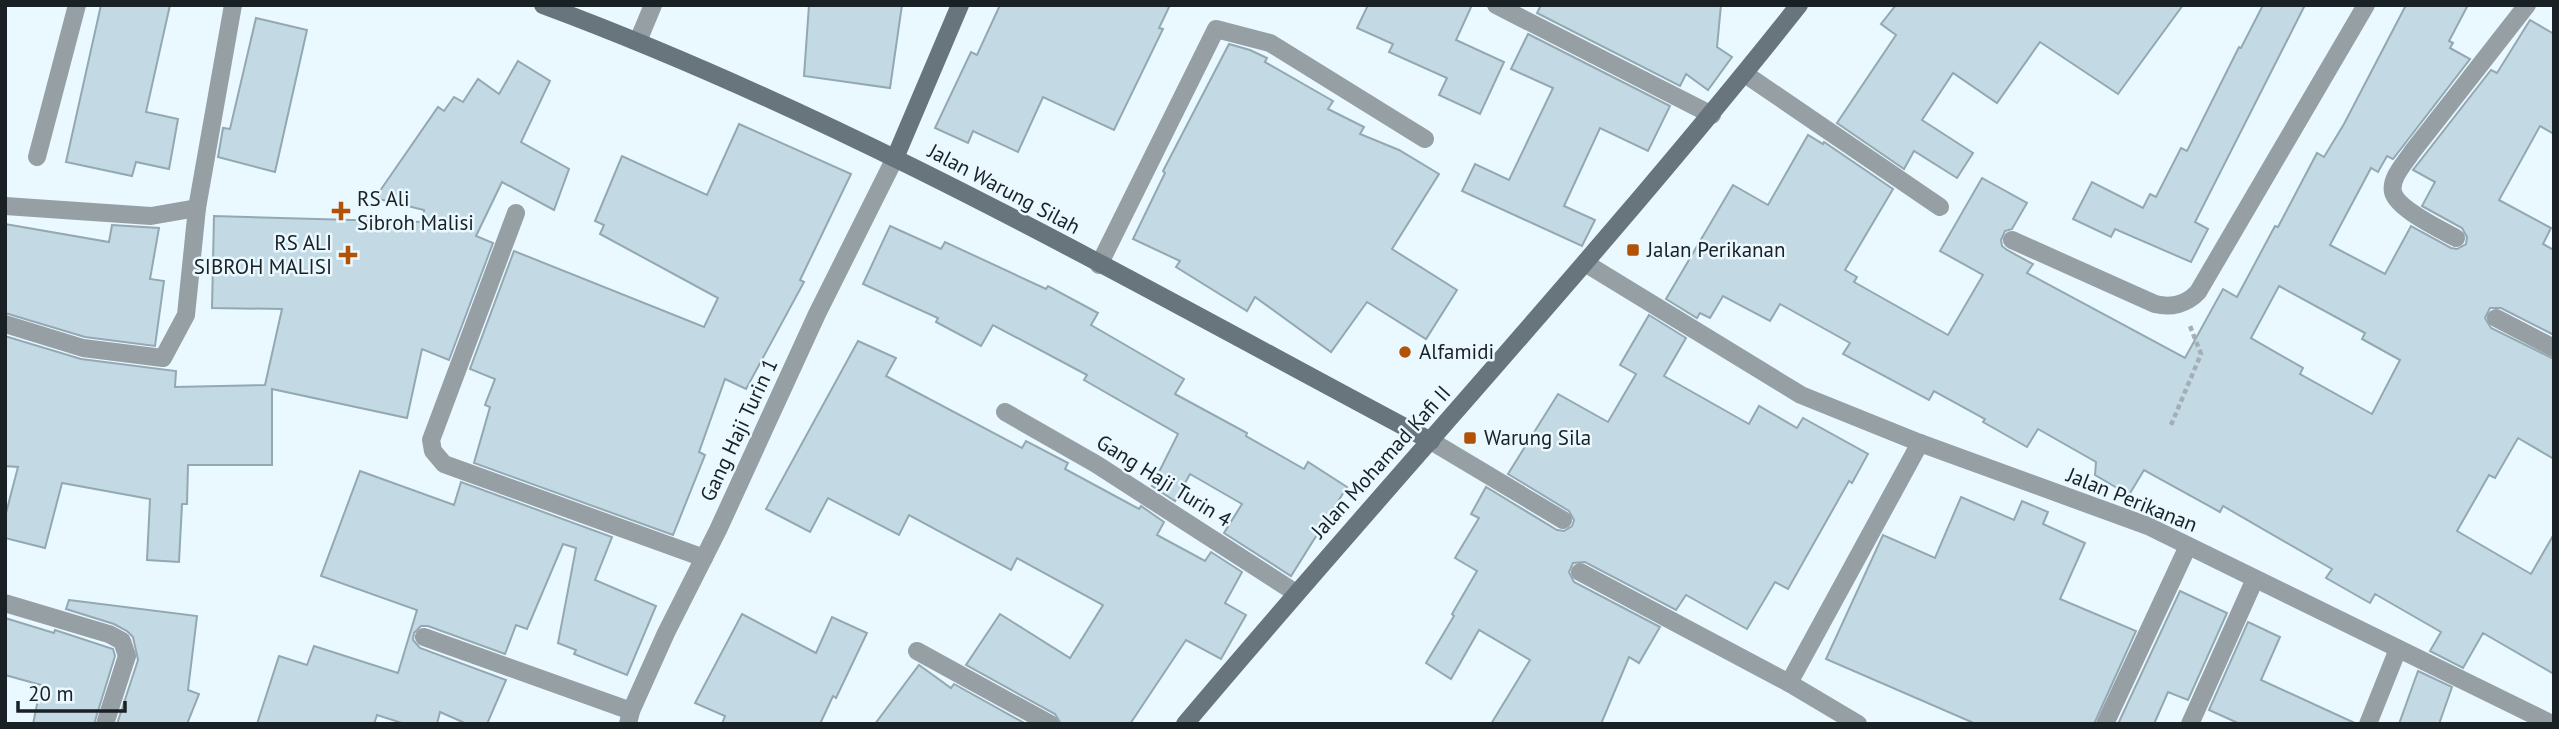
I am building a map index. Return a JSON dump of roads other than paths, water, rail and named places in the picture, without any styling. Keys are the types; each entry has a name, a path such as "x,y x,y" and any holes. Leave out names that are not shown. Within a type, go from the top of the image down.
{"street":[{"path":"37,157 77,5"},
{"path":"5,324 83,348 163,358 186,315 197,208 233,5"},
{"name":"Jalan Warung Silah","path":"543,5 638,41 895,158 1431,441"},
{"path":"638,41 653,5"},
{"path":"895,158 960,5"},
{"path":"1496,5 1713,115"},
{"name":"Jalan Mohamad Kafi II","path":"1185,724 1296,593 1590,267 1799,5"},
{"path":"2012,240 2155,304 2168,307 2191,300 2366,5"},
{"path":"2456,238 2401,205 2393,191 2395,177 2527,5"},
{"path":"1099,265 1216,29 1270,43 1425,139"},
{"path":"1745,74 1940,207"},
{"name":"Gang Haji Turin 1","path":"630,718 666,633 704,558 817,314 895,158"},
{"path":"5,206 151,216 197,208"},
{"path":"516,213 432,440 433,451 444,464 704,558"},
{"name":"Jalan Perikanan","path":"1590,267 1801,395 1920,443 2148,526 2552,724"},
{"path":"2496,318 2554,348"},
{"name":"Gang Haji Turin 4","path":"1005,412 1096,464 1296,593"},
{"path":"1431,441 1563,520"},
{"path":"1788,683 1920,443"},
{"path":"2105,724 2188,546"},
{"path":"1580,572 1788,683 1858,724"},
{"path":"2190,724 2255,579"},
{"path":"5,603 109,634 122,641 127,656 105,724"},
{"path":"424,637 630,718"},
{"path":"2368,724 2398,649"},
{"path":"917,651 1049,724"}],"place":[{"name":"RS Ali Sibroh Malisi","path":"341,211"},
{"name":"Jalan Perikanan","path":"1633,250"},
{"name":"RS ALI SIBROH MALISI","path":"348,255"},
{"name":"Alfamidi","path":"1405,352"},
{"name":"Warung Sila","path":"1470,438"}]}
